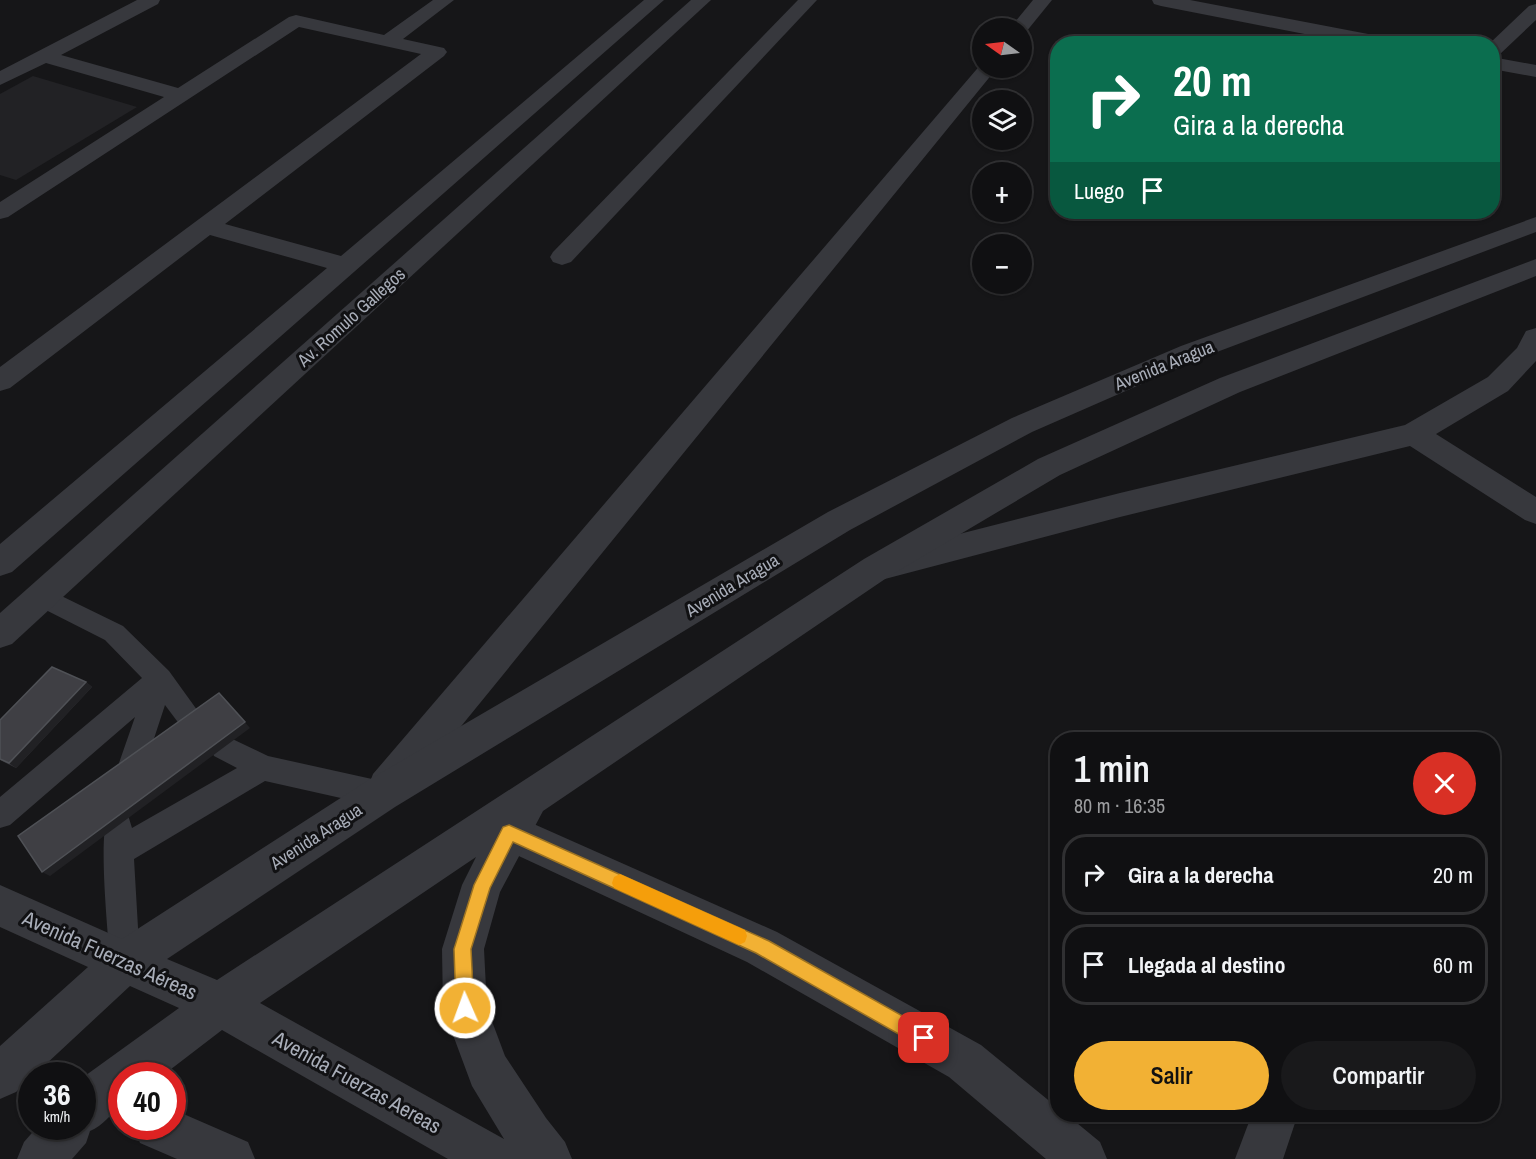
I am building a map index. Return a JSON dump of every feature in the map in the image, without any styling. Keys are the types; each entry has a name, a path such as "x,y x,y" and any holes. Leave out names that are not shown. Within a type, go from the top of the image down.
{"street":[{"path":"0,79 151,0"},
{"path":"389,40 444,0"},
{"path":"0,563 655,0"},
{"name":"Av. Romulo Gallegos","path":"0,634 701,0"},
{"path":"562,257 808,0"},
{"path":"1028,18 1043,0"},
{"path":"1161,0 1348,36"},
{"path":"1500,44 1536,10"},
{"path":"0,212 296,21 437,52 0,381"},
{"path":"43,56 179,95"},
{"path":"1500,64 1536,71"},
{"path":"381,794 979,78"},
{"path":"0,185 26,194"},
{"name":"Avenida Aragua","path":"10,1069 125,962 381,794 839,521 1022,425 1191,352 1536,224"},
{"path":"207,226 346,266"},
{"path":"41,1159 99,1099 220,1004 520,815 876,568 1049,468 1230,385 1536,267"},
{"path":"876,568 1120,505 1414,434 1498,384 1528,353 1536,337"},
{"path":"1414,434 1536,512"},
{"path":"520,815 482,885 463,949 465,1008 488,1070 529,1136 548,1159"},
{"path":"520,815 965,1061 1083,1159"},
{"name":"Avenida Fuerzas Aéreas","path":"0,906 220,1004"},
{"name":"Avenida Fuerzas Aereas","path":"220,1004 494,1159"},
{"path":"1259,1159 1272,1122"},
{"path":"186,1139 231,1159"}],"lane":[{"path":"43,597 114,633 160,679 192,721"},
{"path":"134,763 160,679"},
{"path":"0,815 160,679"},
{"path":"224,747 263,768 381,794"},
{"path":"125,962 119,839 263,768"}],"shaded area":[{"path":"33,76 137,107 16,180 0,175 0,94"}],"building":[{"path":"52,667 86,682 9,763 0,759 0,720"},
{"path":"219,693 245,722 42,872 18,836"}],"slow traffic":[{"path":"620,883 739,936"}],"route":[{"path":"465,1008 463,949 482,885 509,832 762,947 924,1038"}]}
